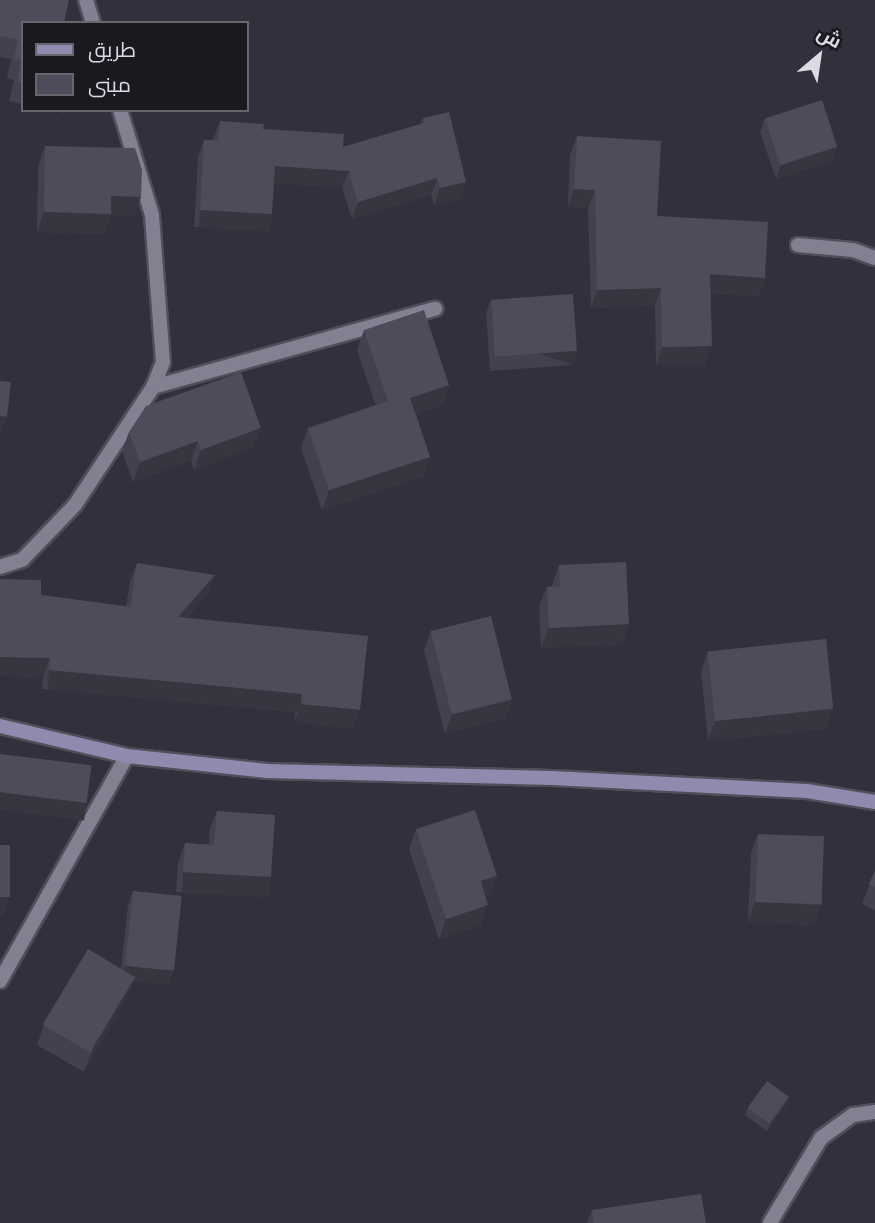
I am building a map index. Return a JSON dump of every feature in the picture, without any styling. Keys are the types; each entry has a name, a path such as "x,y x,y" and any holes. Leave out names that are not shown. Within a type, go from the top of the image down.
{"main road":[{"path":"0,726 127,756 267,771 552,778 807,791 875,802"}],"street":[{"path":"86,0 92,21"},
{"path":"0,567 22,560 75,505 153,387 163,362 152,215 121,112"},
{"path":"798,245 853,250 875,258"},
{"path":"153,387 435,309"},
{"path":"0,981 127,756"},
{"path":"771,1223 821,1138 853,1115 875,1112"}],"building":[{"path":"0,0 69,0 64,21 21,21 21,60 14,59 18,39 0,36"},
{"path":"21,60 21,82 17,81"},
{"path":"822,100 837,147 780,165 765,119"},
{"path":"449,112 466,182 440,188 437,178 358,202 349,171 275,166 272,214 200,210 204,140 218,141 220,121 264,124 263,129 344,134 343,147 424,123 423,118"},
{"path":"577,136 661,141 657,216 768,222 765,278 710,274 712,346 662,347 661,288 597,290 595,190 574,189"},
{"path":"45,146 135,148 142,170 141,197 111,196 111,214 44,212"},
{"path":"573,294 577,351 495,357 491,300"},
{"path":"424,310 449,385 410,398 430,457 329,490 308,428 388,401 364,330"},
{"path":"241,372 261,428 201,450 198,441 140,462 129,432 146,406"},
{"path":"0,381 11,382 7,417 0,416"},
{"path":"626,562 629,624 549,628 547,587 560,586 559,565"},
{"path":"137,563 215,575 178,617 368,636 360,710 301,704 302,694 49,670 50,658 0,657 0,579 41,580 41,595 130,607"},
{"path":"491,616 512,699 452,714 431,631"},
{"path":"826,639 833,709 715,721 708,651"},
{"path":"0,754 91,765 87,803 0,792"},
{"path":"475,810 497,876 481,881 488,905 446,919 416,829"},
{"path":"217,811 275,815 271,877 183,872 185,843 214,845"},
{"path":"758,834 824,836 822,904 756,902"},
{"path":"0,845 10,845 10,897 0,897"},
{"path":"875,871 875,887 869,884"},
{"path":"133,891 182,896 174,971 125,966"},
{"path":"88,949 135,977 90,1053 43,1024"},
{"path":"767,1081 789,1097 769,1124 748,1108"},
{"path":"701,1194 706,1223 594,1223 592,1210"}]}
